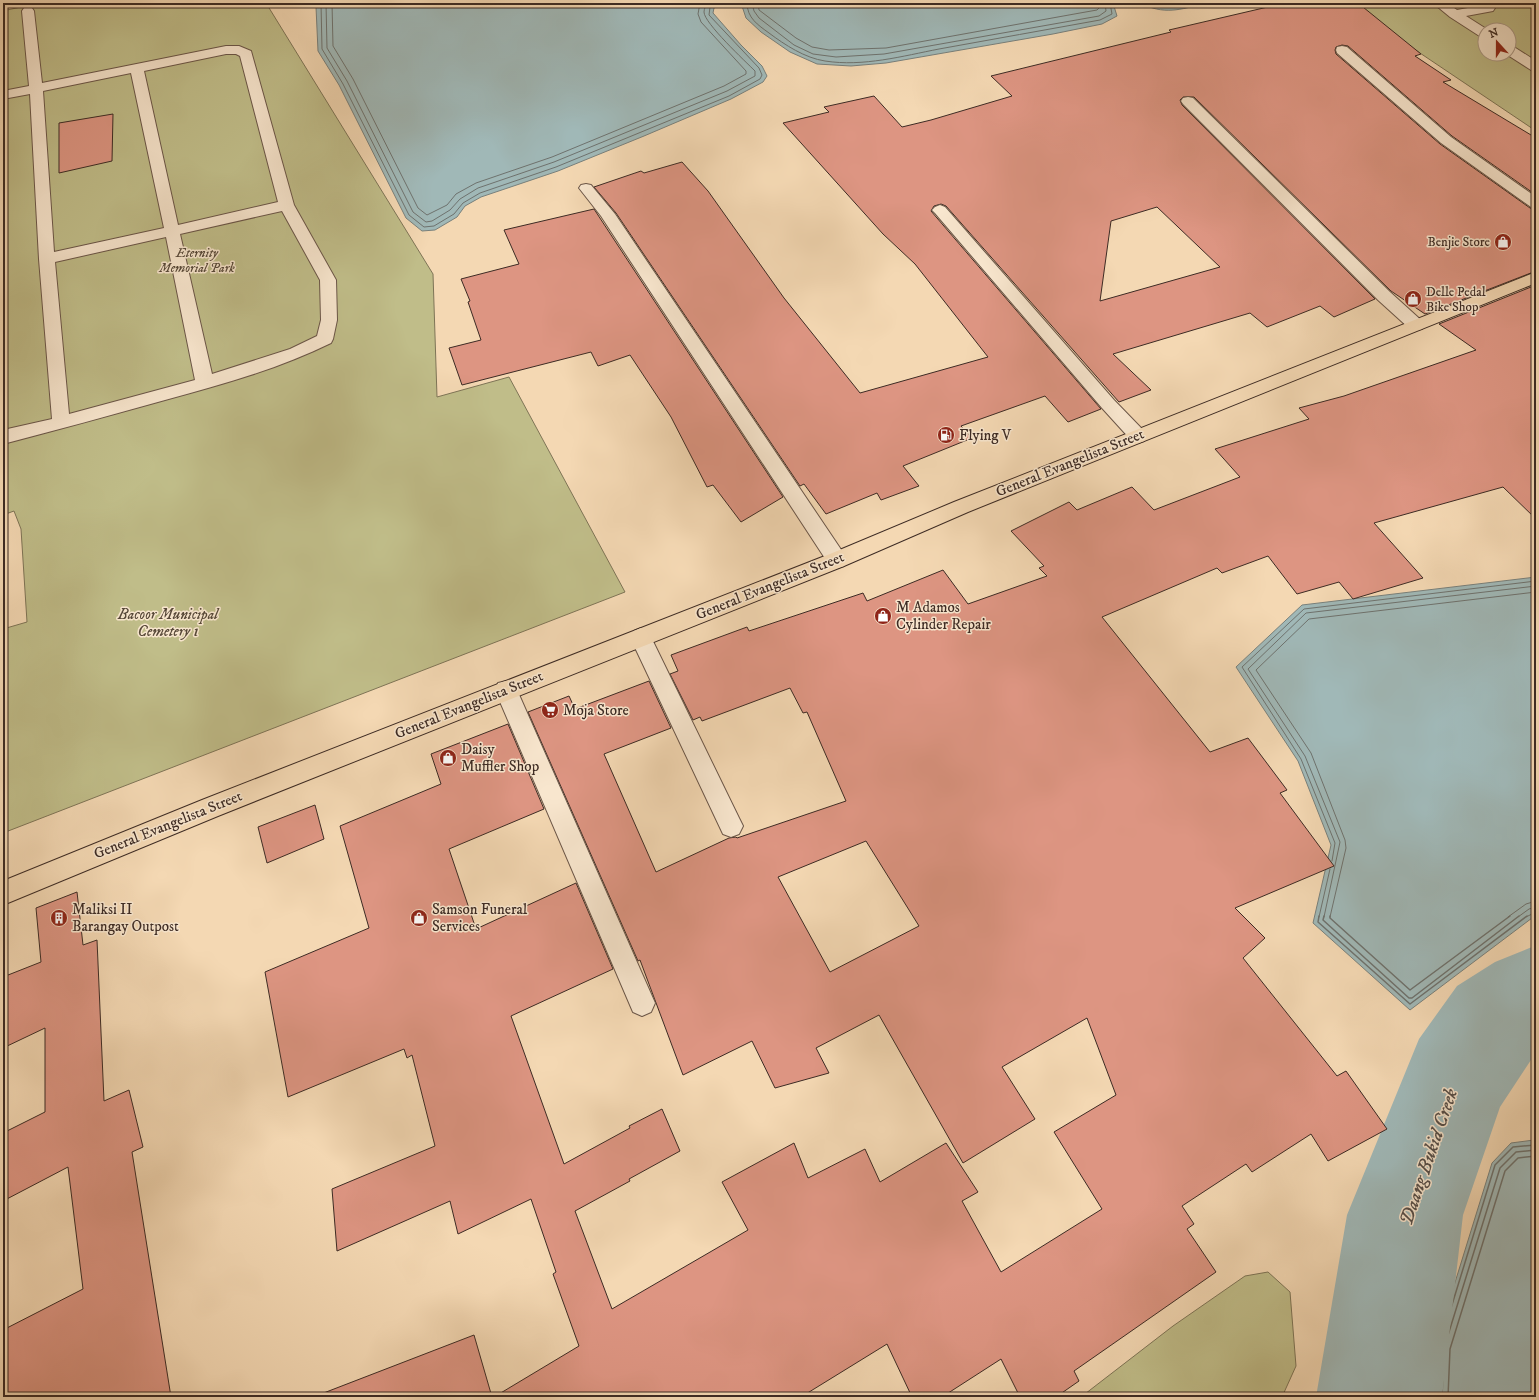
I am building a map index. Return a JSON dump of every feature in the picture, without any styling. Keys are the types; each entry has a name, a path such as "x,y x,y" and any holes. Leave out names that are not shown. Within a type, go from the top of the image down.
{"main road":[{"name":"General Evangelista Street","path":"3,893 217,805 837,560 961,507 1536,277"}],"street":[{"path":"1438,3 1477,29"},
{"path":"1454,14 1489,8"},
{"path":"28,10 36,89 47,259 61,423"},
{"path":"3,95 226,50 239,50 246,54 286,205 328,280 329,320 325,339 296,353 205,383 61,423 3,437"},
{"path":"1342,50 1446,140 1536,204"},
{"path":"1517,55 1536,67"},
{"path":"137,69 205,383"},
{"path":"1188,101 1384,296 1416,325"},
{"path":"586,188 608,214 837,560"},
{"path":"47,259 286,205"},
{"path":"940,210 1108,404 1138,436"},
{"path":"641,637 731,826"},
{"path":"506,690 642,1003"}],"green space":[{"path":"38,3 266,3 433,274 437,397 509,377 625,592 3,833 3,629 27,622 21,529 14,511 3,515 3,11"},
{"path":"1536,3 1536,131 1347,4"},
{"path":"1268,1272 1290,1292 1296,1366 1282,1397 1081,1397 1173,1326 1245,1276"}],"water":[{"path":"318,3 722,3 714,8 713,13 762,66 767,76 763,82 731,99 644,136 558,171 481,197 465,206 457,217 435,230 422,231 406,218 339,85 318,51 316,7"},
{"path":"745,3 1113,3 1117,16 1102,24 1053,34 886,63 851,66 817,64 790,52 761,32 746,18 742,6"},
{"path":"1141,3 1204,3 1188,8 1164,10 1149,7"},
{"path":"1536,577 1536,915 1410,1010 1313,923 1331,845 1298,761 1236,667 1302,605"},
{"path":"1534,1140 1536,1143 1536,1397 1433,1397 1435,1347 1492,1163 1511,1143"}],"building":[{"path":"1285,3 1358,3 1421,54 1415,56 1451,80 1443,82 1536,138 1536,195 1452,136 1348,46 1342,45 1336,47 1336,54 1440,144 1530,208 1536,210 1536,271 1425,314 1391,291 1194,97 1183,97 1180,100 1182,105 1375,299 1334,317 1320,306 1267,327 1250,313 1113,354 1151,390 1119,402 946,206 941,204 934,206 931,211 1101,409 1068,422 1045,396 961,426 972,438 903,466 919,486 881,500 877,493 826,514 804,484 800,486 616,213 594,187 641,171 644,173 682,162 708,191 784,298 860,393 988,357 915,264 883,234 783,123 829,112 824,107 874,96 902,127 1012,96 991,76 1171,32 1169,30","holes":["1157,207 1220,267 1100,301 1111,221"]},
{"path":"113,114 112,161 59,173 59,123"},
{"path":"594,209 783,497 741,522 713,485 707,487 671,417 630,355 598,366 591,352 462,385 449,348 481,340 468,302 470,301 461,279 519,264 504,230"},
{"path":"1536,285 1536,519 1503,487 1374,523 1423,578 1353,599 1339,582 1297,594 1268,556 1222,573 1217,568 1102,617 1210,752 1248,738 1287,790 1280,793 1334,866 1235,908 1265,938 1243,958 1337,1076 1346,1071 1387,1129 1328,1161 1311,1134 1252,1172 1246,1164 1182,1206 1194,1224 1187,1229 1216,1272 1074,1371 1079,1381 1056,1397 1020,1397 1001,1359 942,1397 912,1397 887,1344 801,1397 494,1397 579,1346 553,1274 556,1272 531,1199 458,1234 450,1201 337,1251 332,1189 435,1146 412,1055 407,1058 404,1049 288,1097 265,972 369,928 340,826 441,784 431,754 508,724 544,809 449,849 476,929 576,883 613,969 511,1016 564,1164 630,1128 629,1126 662,1109 680,1151 629,1179 630,1181 575,1211 612,1309 748,1230 722,1182 794,1143 808,1178 865,1149 880,1182 946,1143 978,1192 962,1201 1001,1272 1102,1209 1054,1132 1116,1095 1087,1018 1002,1067 1035,1119 963,1163 879,1015 816,1048 829,1073 775,1088 752,1041 683,1075 640,960 638,961 528,712 569,696 575,709 649,681 671,728 604,754 656,872 729,838 737,838 846,801 807,712 803,713 790,688 702,721 700,717 693,720 670,674 678,671 671,655 747,627 749,631 863,593 867,601 943,570 968,604 1047,576 1039,568 1044,566 1011,531 1069,502 1077,510 1132,487 1154,510 1240,477 1215,449 1309,419 1299,408 1344,396 1476,350 1439,324","holes":["866,841 919,926 830,972 778,877"]},
{"path":"315,805 324,839 267,863 258,827"},
{"path":"77,892 83,945 97,940 104,1101 129,1090 143,1147 132,1152 171,1397 3,1397 3,1330 83,1289 68,1167 3,1201 3,1133 45,1112 45,1028 3,1048 3,977 41,962 36,908"},
{"path":"474,1335 492,1397 321,1397 321,1394"}],"waterway":[{"name":"Daang Bukid Creek","path":"1379,1397 1405,1215 1457,1077 1494,1023 1532,999 1536,999"}],"place":[{"name":"Benjie Store","path":"1503,242"},
{"name":"Delle Pedal Bike Shop","path":"1413,299"},
{"name":"Flying V","path":"946,435"},
{"name":"M Adamos Cylinder Repair","path":"883,616"},
{"name":"Moja Store","path":"550,710"},
{"name":"Daisy Muffler Shop","path":"448,758"},
{"name":"Maliksi II Barangay Outpost","path":"59,918"},
{"name":"Samson Funeral Services","path":"419,918"}],"park label":[{"name":"Eternity Memorial Park","path":"197,260"},
{"name":"Bacoor Municipal Cemetery 1","path":"168,622"}]}
